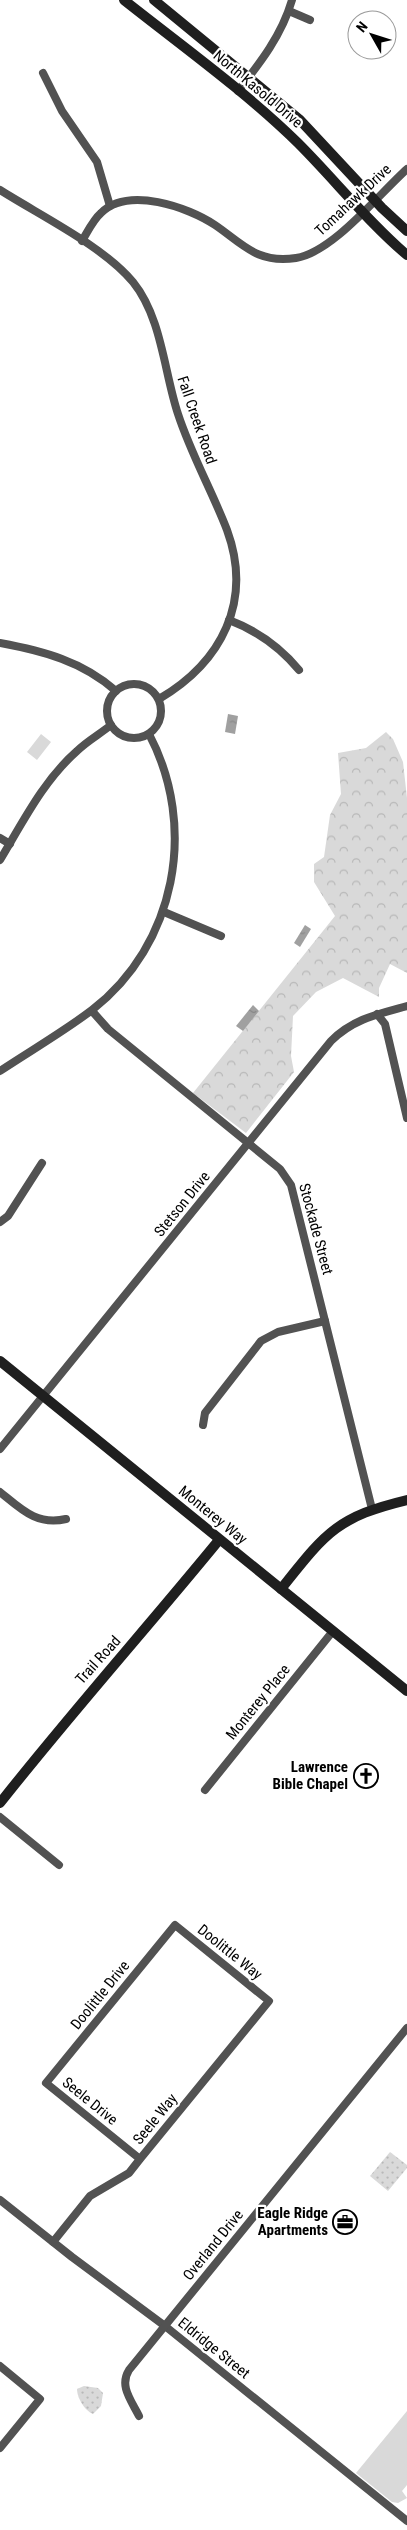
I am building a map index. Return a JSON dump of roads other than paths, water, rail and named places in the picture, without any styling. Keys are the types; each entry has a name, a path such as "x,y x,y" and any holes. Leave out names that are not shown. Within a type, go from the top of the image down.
{"street":[{"name":"North Kasold Drive","path":"124,0 238,91 299,144 362,212 407,255"},
{"name":"North Kasold Drive","path":"154,0 299,119 374,200 407,231"},
{"path":"238,91 268,51 289,11 292,0"},
{"path":"289,11 310,20"},
{"path":"43,73 62,111 97,162 110,206 95,220 82,241"},
{"name":"Tomahawk Drive","path":"110,206 120,202 148,201 183,209 217,226 248,250 267,257 282,259 311,254 324,247 407,169"},
{"name":"Fall Creek Road","path":"0,190 114,261 140,293 153,319 178,414 232,547 236,587 229,620 219,644 189,680 159,699"},
{"path":"229,620 258,633 275,645 299,670"},
{"path":"0,643 52,654 70,661 86,669 116,691"},
{"path":"140,684 154,692 159,699 162,707 159,722 149,734 132,738 116,732 111,725 107,707 116,691 123,686 140,684"},
{"path":"0,860 33,804 58,770 77,751 111,725"},
{"path":"0,1071 92,1011 114,990 140,960 164,912 173,876 176,825 167,774 162,759 149,734"},
{"path":"0,838 10,844"},
{"path":"164,912 221,936"},
{"name":"Stetson Drive","path":"0,1449 331,1041 354,1022 407,1006"},
{"name":"Stockade Street","path":"92,1011 108,1029 280,1169 291,1185 372,1509"},
{"path":"377,1014 385,1024 407,1118"},
{"path":"0,1222 8,1216 42,1162"},
{"path":"203,1425 204,1413 261,1341 278,1332 325,1320"},
{"name":"Monterey Way","path":"0,1361 407,1691"},
{"path":"0,1492 37,1519 57,1522 66,1519"},
{"path":"281,1589 328,1533 349,1519 372,1509 407,1500"},
{"name":"Trail Road","path":"0,1802 67,1718 154,1620 219,1540"},
{"name":"Monterey Place","path":"205,1790 333,1631"},
{"path":"0,1817 59,1865"},
{"name":"Doolittle Way","path":"175,1925 269,2001"},
{"name":"Doolittle Drive","path":"46,2083 175,1925"},
{"name":"Seele Way","path":"52,2242 90,2196 129,2173 269,2001"},
{"name":"Overland Drive","path":"139,2416 125,2389 125,2376 407,2028"},
{"name":"Seele Drive","path":"46,2083 140,2160"},
{"name":"Eldridge Street","path":"0,2200 52,2242 165,2326 407,2521"},
{"path":"0,2366 40,2399 0,2448"}],"water":[{"path":"228,714 238,716 235,734 225,732"},
{"path":"305,925 311,929 300,947 294,943"},
{"path":"253,1005 259,1011 243,1031 236,1026"}],"place":[{"name":"Lawrence Bible Chapel","path":"366,1776"},
{"name":"Eagle Ridge Apartments","path":"345,2222"}]}
